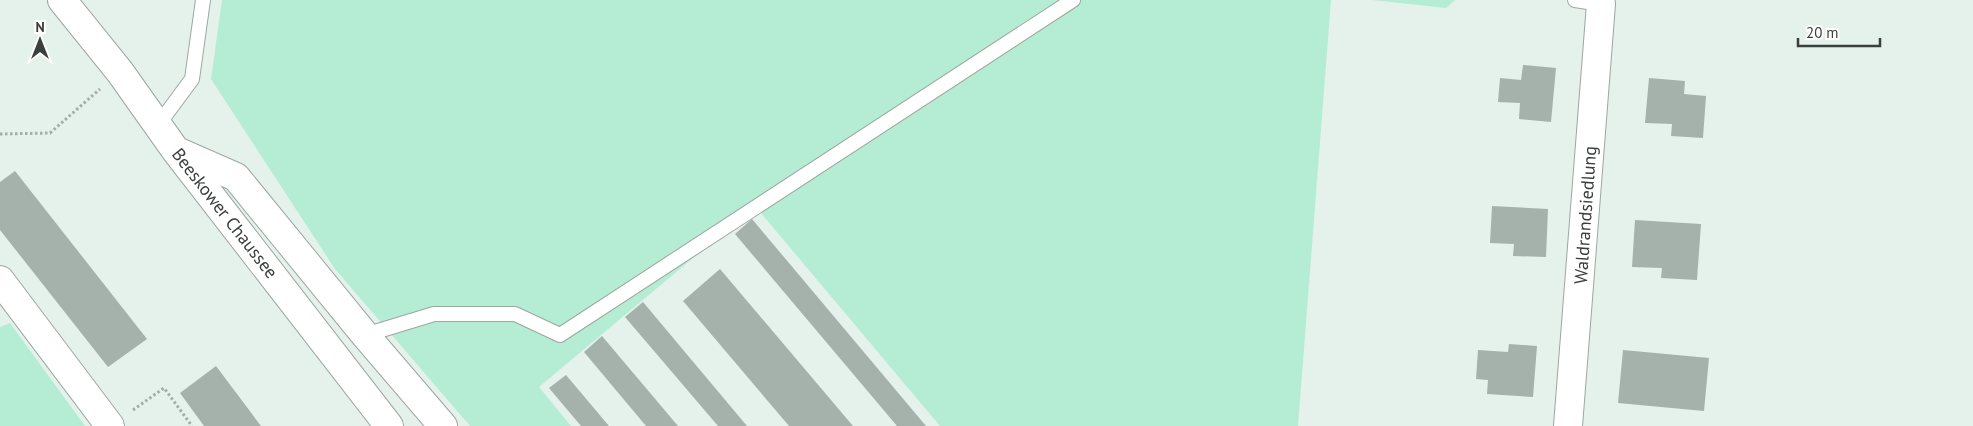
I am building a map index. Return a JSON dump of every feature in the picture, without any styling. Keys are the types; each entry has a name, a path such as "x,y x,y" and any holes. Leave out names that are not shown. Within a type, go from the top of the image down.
{"street":[{"name":"Beeskower Chaussee","path":"62,0 120,72 176,151 389,426"},
{"name":"Waldrandsiedlung","path":"1568,426 1588,2"},
{"path":"176,151 236,177 365,335 443,426"},
{"path":"0,280 118,421"}],"lane":[{"path":"158,125 192,79 203,0"},
{"path":"365,335 434,314 515,314 560,335 1073,0"}],"path":[{"path":"0,134 50,133 120,72"},
{"path":"118,421 164,388 192,426"}],"green space":[{"path":"222,0 1331,0 1298,426 940,426 755,206 539,387 571,426 470,426 335,269 211,79"},
{"path":"1372,0 1455,0 1446,8"},
{"path":"10,323 85,426 0,426 0,327"}],"building":[{"path":"1523,65 1556,68 1551,122 1519,119 1520,103 1498,102 1500,78 1521,80"},
{"path":"1649,78 1685,81 1684,94 1706,96 1703,138 1671,136 1672,124 1645,123"},
{"path":"15,171 147,339 108,367 0,230 0,182"},
{"path":"1492,206 1548,209 1546,257 1513,256 1514,244 1490,243"},
{"path":"752,219 926,426 897,426 735,234"},
{"path":"1635,220 1701,224 1697,280 1661,278 1662,268 1632,267"},
{"path":"720,269 853,426 789,426 683,301"},
{"path":"643,302 747,426 718,426 625,317"},
{"path":"602,336 678,426 646,426 584,352"},
{"path":"1509,344 1537,346 1533,397 1487,394 1488,380 1476,379 1478,350 1508,352"},
{"path":"1623,350 1709,358 1704,411 1618,403"},
{"path":"216,366 261,426 204,426 180,393"},
{"path":"566,375 609,426 581,426 549,388"}]}
